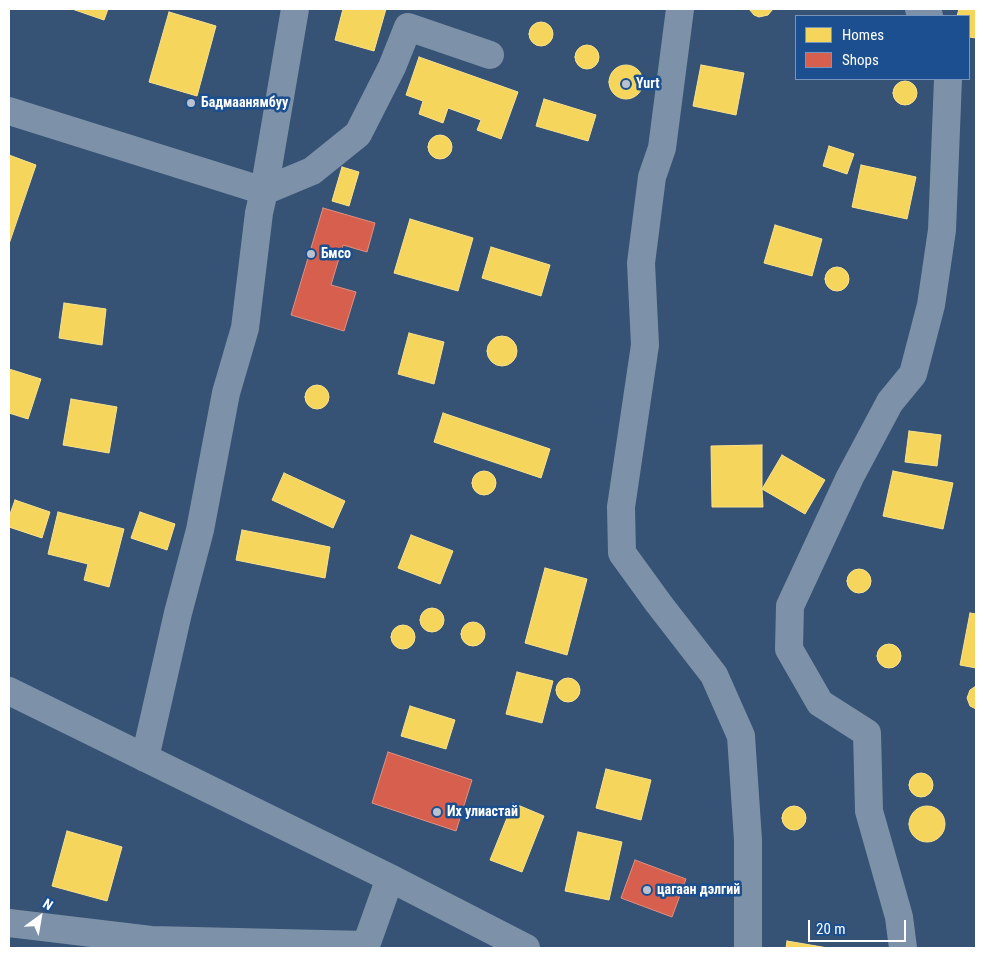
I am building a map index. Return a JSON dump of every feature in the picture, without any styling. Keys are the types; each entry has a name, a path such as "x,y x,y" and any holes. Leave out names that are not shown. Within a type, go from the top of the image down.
{"street":[{"path":"145,758 178,613 200,530 226,393 245,328 258,212 264,192 295,9"},
{"path":"680,9 662,148 652,177 641,263 645,345 621,507 622,553 714,674 741,736 748,840 748,948"},
{"path":"9,111 264,192 312,171 358,134 392,68 408,27 490,55"},
{"path":"903,948 899,917 870,811 867,733 820,703 789,649 790,606 850,477 890,402 913,374 931,304 942,230 948,80"},
{"path":"9,691 390,878 526,948"},
{"path":"9,923 151,940 365,947 390,878"}],"building: Homes":[{"path":"72,9 108,9 104,20"},
{"path":"343,9 386,9 374,51 335,40"},
{"path":"749,9 773,9 768,15 759,17 754,15"},
{"path":"959,9 976,9 976,38 970,37 970,15 957,15"},
{"path":"169,12 216,26 197,96 149,82"},
{"path":"541,22 550,25 553,34 550,43 541,46 532,43 529,34 532,25"},
{"name":"Yurt","path":"587,45 596,48 599,57 596,66 587,69 578,66 575,57 578,48"},
{"path":"419,57 518,92 501,139 477,130 481,120 448,108 443,123 419,114 423,101 406,95"},
{"name":"Yurt","path":"626,65 633,66 638,70 642,75 642,89 638,94 633,98 626,99 619,98 614,94 610,89 609,82 610,75 614,70 619,66"},
{"path":"701,65 744,73 736,115 693,106"},
{"path":"905,81 914,84 917,93 914,102 905,105 896,102 893,93 896,84"},
{"path":"544,99 596,115 588,141 536,126"},
{"path":"440,135 449,138 452,147 449,156 440,159 431,156 428,147 431,138"},
{"path":"829,146 854,154 847,174 823,166"},
{"path":"9,155 36,165 9,244"},
{"path":"861,165 916,177 907,219 852,207"},
{"path":"342,167 359,172 349,206 332,201"},
{"path":"410,219 473,238 458,291 394,273"},
{"path":"775,225 822,239 812,276 764,263"},
{"path":"491,247 550,265 541,296 482,278"},
{"path":"837,267 846,270 849,279 846,288 837,291 828,288 825,279 828,270"},
{"path":"64,303 106,309 102,345 59,338"},
{"path":"409,333 444,342 434,384 398,374"},
{"path":"502,336 513,340 517,351 513,362 502,366 491,362 487,351 491,340"},
{"path":"9,369 41,379 28,419 9,413"},
{"path":"317,385 326,388 329,397 326,406 317,409 308,406 305,397 308,388"},
{"path":"71,399 117,407 109,453 63,445"},
{"path":"443,413 550,449 541,478 434,442"},
{"path":"909,431 941,435 937,466 905,462"},
{"path":"762,445 763,507 712,507 711,446"},
{"path":"782,455 825,480 805,514 762,489"},
{"path":"484,471 493,474 496,483 493,492 484,495 475,492 472,483 475,474"},
{"path":"893,471 953,483 943,529 883,516"},
{"path":"284,473 345,501 333,528 272,500"},
{"path":"15,500 50,512 42,538 9,527 9,517"},
{"path":"58,512 124,529 109,587 84,580 88,564 48,554"},
{"path":"140,512 175,524 167,550 131,538"},
{"path":"242,530 330,547 325,578 236,560"},
{"path":"411,535 453,551 440,584 398,568"},
{"path":"545,568 587,579 567,655 525,643"},
{"path":"859,569 868,572 871,581 868,590 859,593 850,590 847,581 850,572"},
{"path":"432,608 441,611 444,620 441,629 432,632 423,629 420,620 423,611"},
{"path":"970,613 976,614 976,668 960,665"},
{"path":"473,622 482,625 485,634 482,643 473,646 464,643 461,634 464,625"},
{"path":"403,625 412,628 415,637 412,646 403,649 394,646 391,637 394,628"},
{"path":"889,644 898,647 901,656 898,665 889,668 880,665 877,656 880,647"},
{"path":"517,672 553,681 542,723 506,714"},
{"path":"568,678 577,681 580,690 577,699 568,702 559,699 556,690 559,681"},
{"path":"976,686 976,709 970,706 967,698 970,690"},
{"path":"410,706 455,720 446,749 401,736"},
{"path":"606,769 651,780 641,820 596,808"},
{"path":"921,773 929,777 933,785 929,793 921,797 913,793 909,785 913,777"},
{"path":"513,803 544,816 522,872 490,860"},
{"path":"794,806 803,809 806,818 803,827 794,830 785,827 782,818 785,809"},
{"path":"927,806 934,807 940,811 944,817 944,831 940,837 934,841 927,842 920,841 914,837 910,831 909,824 910,817 914,811 920,807"},
{"path":"67,831 122,847 107,901 52,886"},
{"path":"578,832 622,842 609,900 565,891"},
{"path":"787,941 828,948 786,948"}],"building: Shops":[{"path":"323,208 375,223 367,252 343,245 331,285 356,292 344,331 291,315"},
{"path":"388,752 472,780 456,831 372,803"},
{"path":"635,860 686,879 672,917 621,898"}],"place":[{"name":"Yurt","path":"626,84"},
{"name":"Бадмаанямбуу","path":"191,103"},
{"name":"Бмсо","path":"311,254"},
{"name":"Их улиастай","path":"437,812"},
{"name":"цагаан дэлгий","path":"647,890"}]}
